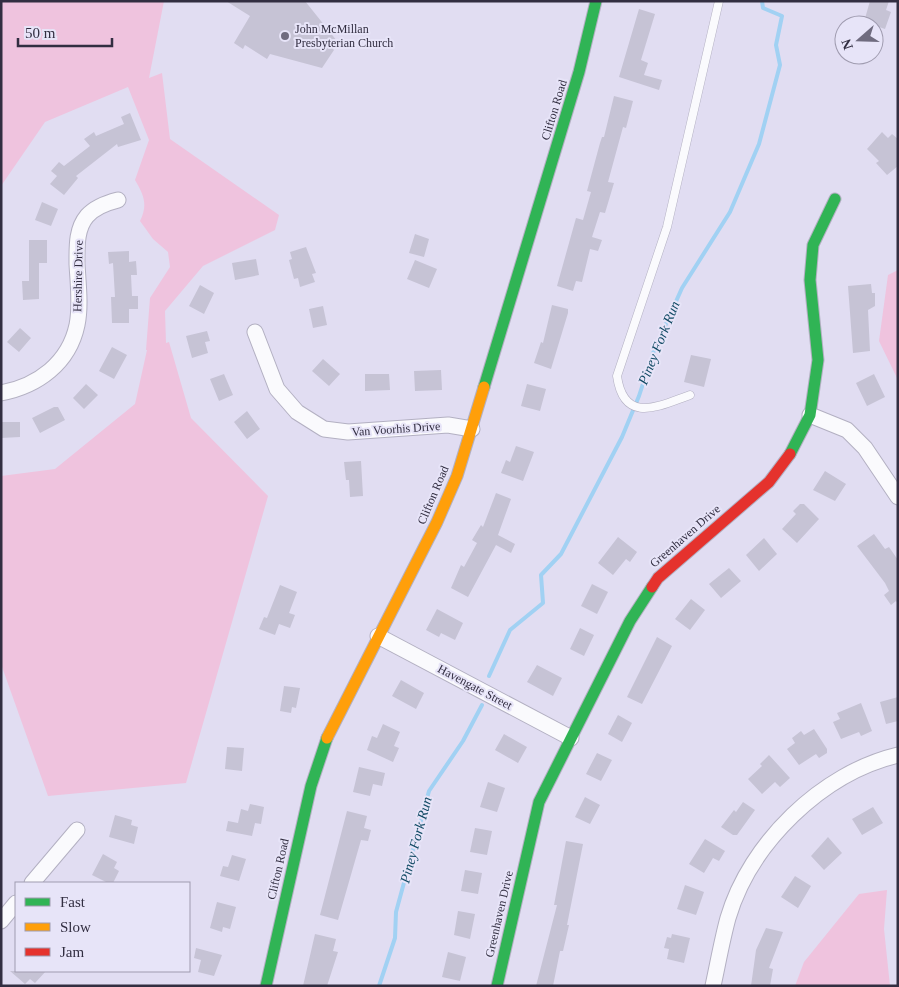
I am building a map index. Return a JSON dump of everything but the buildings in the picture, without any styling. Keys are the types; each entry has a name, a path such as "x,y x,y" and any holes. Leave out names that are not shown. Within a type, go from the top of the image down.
{"main road":[{"name":"Clifton Road","path":"266,986 316,769 328,735 448,499 472,429 579,72 596,1"},
{"name":"Greenhaven Drive","path":"497,986 539,802 630,621 658,578 769,482 788,458 810,415 818,360 810,280 813,245 835,199"}],"street":[{"name":"Hershire Drive","path":"1,393 23,387 45,376 67,350 75,330 78,310 78,234 86,216 104,204 118,200"},
{"name":"Van Voorhis Drive","path":"255,332 277,389 297,412 324,429 348,432 448,425 472,429"},
{"path":"810,415 847,430 865,448 898,497"},
{"name":"Havengate Street","path":"378,636 571,738"},
{"path":"713,986 729,917 749,872 773,836 802,805 839,779 874,761 898,755"},
{"path":"33,882 77,830"},
{"path":"1,921 15,904"}],"lane":[{"path":"690,395 650,409 639,408 619,392 617,376 667,227 719,1"}],"shaded area":[{"path":"1,1 164,1 149,78 162,73 170,139 279,215 275,230 203,266 165,311 166,343 169,342 191,418 268,496 186,783 48,796 1,664 1,476 55,469 135,404 147,350 150,298 170,267 168,252 153,239 140,221 144,210 144,200 135,180 149,140 128,87 45,122 1,186"},
{"path":"898,270 898,380 879,341 888,275"},
{"path":"887,890 884,929 890,986 795,986 804,962 859,894"}],"waterway":[{"name":"Piney Fork Run","path":"489,676 510,630 543,603 541,575 561,554 622,437 639,396 653,353 682,288 730,212 759,144 780,65 776,45 782,16 763,8 762,1"},
{"name":"Piney Fork Run","path":"379,986 395,938 396,912 429,791 463,741 482,705"}],"traffic: fast":[{"path":"484,387 579,72 596,1"},
{"path":"790,454 810,415 818,360 810,280 813,245 835,199"},
{"path":"497,986 539,802 630,621 652,587"},
{"path":"266,986 311,786 327,738"}],"traffic: slow":[{"path":"327,738 437,522 457,476 484,387"}],"traffic: jam":[{"path":"652,587 658,578 769,482 790,454"}],"place":[{"name":"John McMillan Presbyterian Church","path":"285,36"}]}
